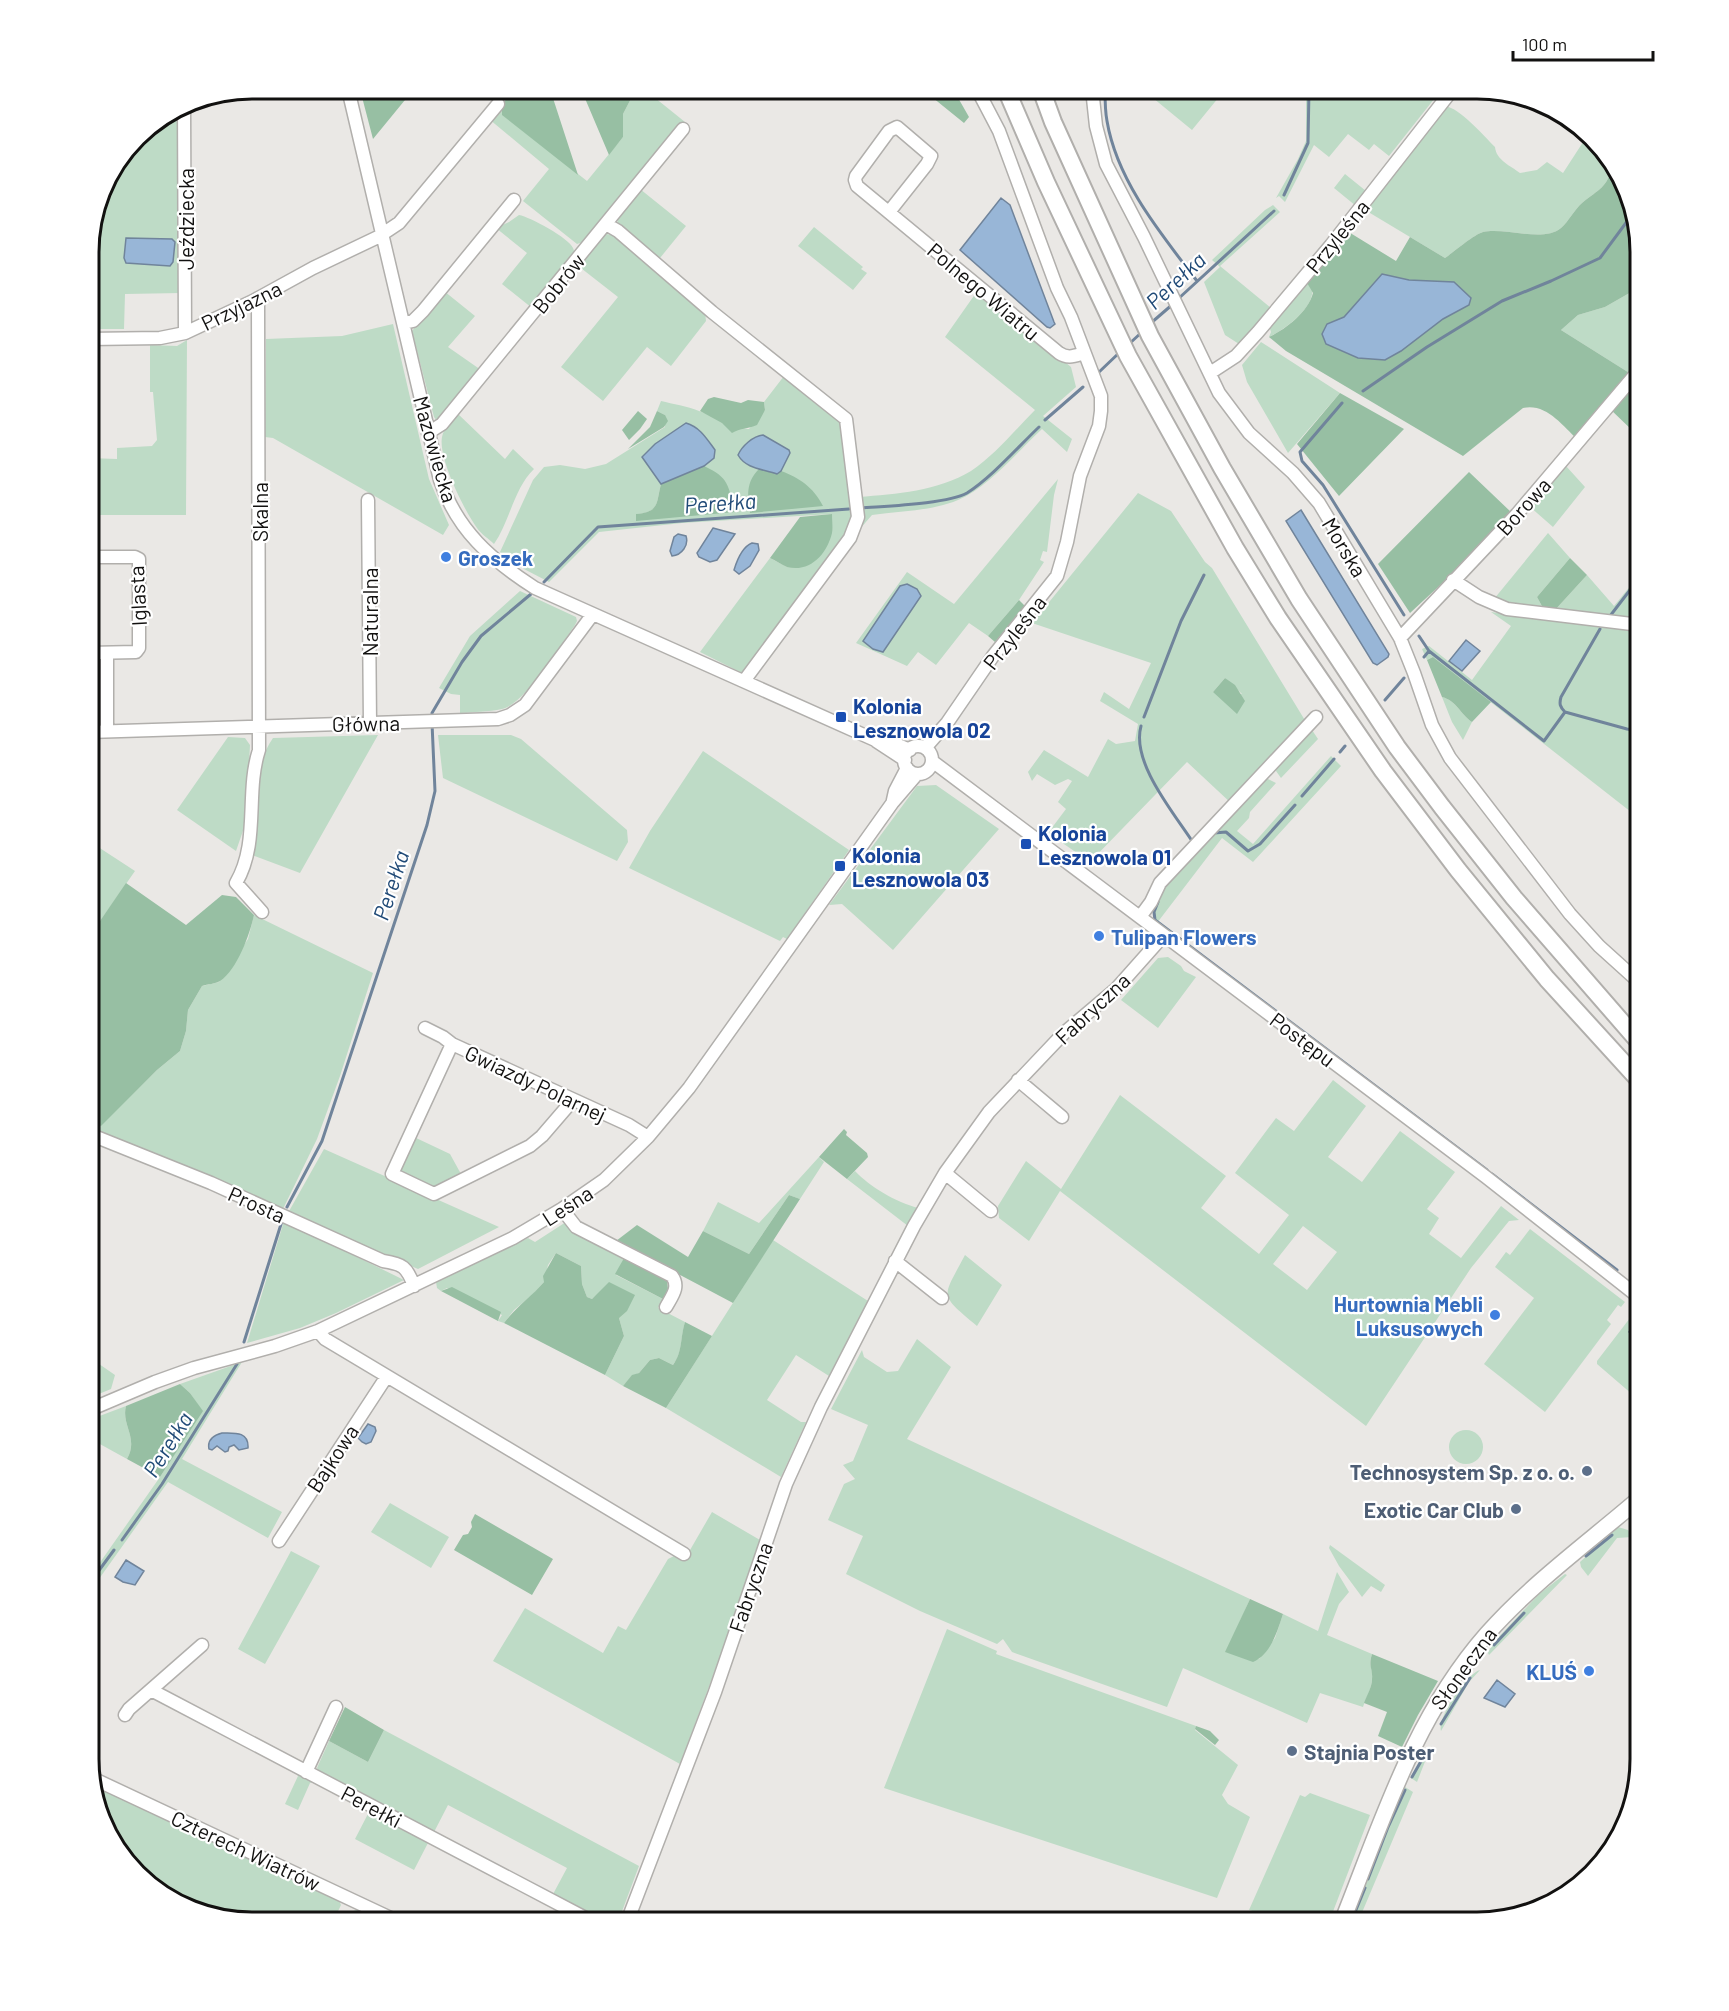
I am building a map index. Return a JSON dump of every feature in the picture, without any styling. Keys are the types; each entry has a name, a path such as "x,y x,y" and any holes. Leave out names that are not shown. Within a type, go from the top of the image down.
{"highway":[{"path":"1010,99 1046,182 1125,350 1259,588 1383,771 1458,870 1547,979 1630,1069"},
{"path":"1045,99 1147,330 1188,409 1299,599 1397,747 1514,898 1630,1030"}],"main road":[{"name":"Słoneczna","path":"1346,1912 1410,1754 1449,1683 1482,1640 1517,1603 1630,1507"}],"street":[{"name":"Mazowiecka","path":"351,99 440,480 450,506 468,532 506,569 535,588 919,761"},
{"path":"982,99 999,131 1057,288 1084,353"},
{"name":"Morska","path":"1093,99 1096,126 1107,164 1226,404 1249,433 1311,492 1400,638 1432,725 1450,758 1570,914 1599,946 1630,973"},
{"name":"Przyleśna","path":"1210,373 1236,356 1264,325 1445,99"},
{"name":"Przyjazna","path":"99,339 160,338 185,333 258,299 313,268 383,235 399,223 498,104"},
{"name":"Jeździecka","path":"184,116 185,333"},
{"name":"Polnego Wiatru","path":"889,212 931,156 897,127 889,131 855,180 857,186 1059,353 1072,357 1084,353"},
{"name":"Bobrów","path":"428,433 442,424 683,129"},
{"path":"404,323 412,321 423,312 514,200"},
{"path":"606,224 618,231 712,312 846,419 858,517 850,538 744,681"},
{"name":"Skalna","path":"258,299 259,726"},
{"name":"Przyleśna","path":"919,761 944,735 947,723 993,656 1052,584 1060,570 1080,476 1101,420 1101,396 1084,353"},
{"name":"Borowa","path":"1400,638 1536,492 1630,382"},
{"name":"Naturalna","path":"368,500 369,724"},
{"name":"Iglasta","path":"99,557 139,559 139,648 136,652 99,654"},
{"path":"1453,580 1479,597 1507,609 1630,625"},
{"name":"Główna","path":"99,731 491,720 505,717 520,709 530,700 593,614"},
{"path":"107,654 107,731"},
{"path":"1140,916 1151,902 1160,883 1316,717"},
{"path":"259,726 259,750 252,788 250,833 247,852 236,883 262,912"},
{"name":"Postępu","path":"919,761 961,784 1140,916 1486,1177 1630,1289"},
{"name":"Leśna","path":"99,1406 194,1368 275,1346 318,1331 513,1238 562,1209 609,1176 648,1137 718,1048 893,802 895,791 919,761"},
{"name":"Fabryczna","path":"631,1912 715,1692 786,1484 821,1407 895,1261 945,1173 989,1112 1065,1033 1116,989 1164,935"},
{"name":"Gwiazdy Polarnej","path":"425,1028 452,1044 629,1125 648,1137"},
{"path":"452,1044 392,1174 434,1194 530,1146 542,1136 573,1100"},
{"path":"1018,1080 1062,1117"},
{"name":"Prosta","path":"99,1138 210,1183 382,1261 398,1263 409,1272 414,1286"},
{"path":"945,1173 991,1211"},
{"path":"562,1209 576,1227 672,1276 676,1286 666,1307"},
{"path":"895,1261 942,1298"},
{"path":"318,1331 325,1339 684,1554"},
{"name":"Bajkowa","path":"279,1541 387,1376"},
{"path":"125,1715 202,1645"},
{"name":"Perełki","path":"151,1690 572,1912"},
{"path":"306,1772 336,1707"},
{"name":"Czterech Wiatrów","path":"101,1782 376,1912"}],"green space":[{"path":"363,99 406,99 373,139"},
{"path":"506,99 553,99 578,175 502,115 502,104"},
{"path":"585,99 631,99 623,114 623,137 609,155"},
{"path":"631,99 656,99 685,122 589,240 577,244 523,201 549,169 489,119 502,104 503,115 587,181 623,137 623,114"},
{"path":"934,99 959,99 969,117 964,123"},
{"path":"1154,99 1217,99 1192,130"},
{"path":"1306,99 1434,99 1389,156 1374,144 1369,150 1348,134 1329,157 1314,145 1285,202 1279,196 1276,198 1306,141"},
{"path":"1445,106 1458,112 1472,123 1495,147 1498,156 1520,173 1537,170 1547,162 1563,173 1583,142 1609,176 1602,187 1579,206 1561,228 1553,232 1534,235 1502,231 1483,232 1445,258 1365,210"},
{"path":"181,118 181,293 125,294 124,329 99,329 99,242 107,203 131,159 159,131"},
{"path":"1345,174 1366,191 1356,206 1334,188"},
{"path":"1609,176 1614,184 1627,222 1630,242 1630,293 1605,307 1578,315 1561,330 1630,375 1577,439 1553,416 1539,409 1523,408 1463,456 1286,351 1269,337 1289,325 1306,307 1313,293 1306,281 1347,231 1396,261 1410,237 1445,258 1483,232 1502,231 1534,235 1553,232 1561,228 1579,206"},
{"path":"640,189 686,226 660,258 618,226 617,217"},
{"path":"1273,205 1280,212 1220,266 1271,308 1239,344 1225,335 1204,282 1220,267 1212,260"},
{"path":"519,215 557,234 570,244 574,252 574,258 532,308 502,284 527,253 496,228"},
{"path":"814,227 863,267 861,269 867,273 853,290 798,246"},
{"path":"613,235 705,312 706,321 671,366 647,347 603,401 561,367 618,297 577,265 601,236"},
{"path":"1306,281 1312,288 1309,303 1298,317 1269,337 1271,332 1269,326"},
{"path":"978,290 1071,367 1076,387 1043,416 1072,439 1067,452 1042,429 992,478 969,494 948,504 872,515 859,530 859,497 916,490 958,478 988,458 1035,410 945,337"},
{"path":"444,291 475,316 448,347 481,370 437,421 434,417 412,331"},
{"path":"1630,293 1630,373 1561,330 1578,315 1605,307"},
{"path":"393,324 429,479 449,525 443,535 273,438 265,437 266,339 342,336"},
{"path":"187,340 186,515 99,515 99,458 117,459 117,448 152,446 157,440 153,392 150,392 150,345 177,346"},
{"path":"1261,342 1340,393 1288,453 1247,382 1242,365"},
{"path":"784,376 841,420 854,513 848,536 747,671 742,673 700,652 770,558 787,567 832,514 682,523 599,532 549,582 524,569 500,552 533,480 544,467 560,465 585,469 606,464 665,427 665,415 657,411 661,401 685,406 735,427 749,429 765,410 764,402","holes":["679,478 734,512 637,514 653,509 661,484"]},
{"path":"1630,384 1630,428 1609,408"},
{"path":"1340,393 1404,429 1339,496 1297,444"},
{"path":"714,397 741,403 748,400 764,402 765,410 757,425 732,433 722,423 700,411 708,399"},
{"path":"638,411 647,419 629,440 622,430"},
{"path":"657,411 665,415 668,421 664,427 628,449 650,427"},
{"path":"457,413 505,459 513,449 534,469 517,495 494,544 472,520 453,484 444,458 443,433"},
{"path":"704,466 713,470 727,484 735,512 636,521 636,514 649,511 656,505 661,484"},
{"path":"1566,466 1585,487 1553,527 1529,506"},
{"path":"760,468 777,474 781,471 800,480 810,488 823,506 750,513 748,500 750,483"},
{"path":"1469,472 1512,513 1477,551 1410,613 1378,564"},
{"path":"1058,479 1047,552 1043,551 1040,560 1044,562 1019,600 988,636 969,623 936,665 918,652 907,666 856,643 907,572 954,604"},
{"path":"1138,493 1171,511 1205,562 1212,568 1306,722 1232,804 1187,762 1090,862 1048,833 1066,809 1058,802 1072,781 1068,779 1055,785 1037,774 1032,781 1028,772 1044,750 1088,777 1108,739 1116,744 1135,741 1138,724 1100,701 1104,692 1129,709 1151,663 1032,623","holes":["1225,678 1242,694 1213,692"]},
{"path":"832,514 830,541 822,555 816,560 803,567 795,568 787,567 770,558 800,517"},
{"path":"1548,533 1570,558 1537,597 1543,608 1502,603 1494,599"},
{"path":"1570,558 1587,575 1555,610 1543,608 1537,597"},
{"path":"1587,575 1614,606 1630,586 1630,619 1555,610"},
{"path":"520,591 576,617 577,621 542,673 511,705 497,710 460,713 460,695 451,694 439,688 470,636"},
{"path":"1019,600 1025,606 995,642 988,636"},
{"path":"1491,612 1630,631 1630,811 1433,657 1427,660 1422,649 1429,646 1472,680 1511,626"},
{"path":"1433,657 1491,702 1472,722 1451,701 1442,697 1427,660"},
{"path":"1225,678 1235,685 1245,701 1237,714 1213,692"},
{"path":"1442,697 1451,701 1472,722 1463,740 1452,722"},
{"path":"1312,730 1318,739 1281,778 1276,771 1277,766"},
{"path":"378,735 300,873 252,855 257,779 266,750 273,738"},
{"path":"438,735 511,735 521,739 627,830 628,842 617,861 443,778"},
{"path":"228,737 245,738 250,745 246,822 236,851 177,810"},
{"path":"703,751 849,850 787,939 783,937 780,941 629,868 650,831"},
{"path":"1331,756 1341,766 1253,862 1222,838 1157,923 1154,921 1153,910 1160,889 1262,781 1268,779 1276,783 1250,812 1249,818 1237,831 1253,844"},
{"path":"936,785 999,829 893,950 842,904 829,905 917,786"},
{"path":"99,848 135,871 99,923"},
{"path":"126,883 186,925 222,895 236,897 254,915 246,941 232,969 220,981 202,986 188,1010 186,1031 180,1051 157,1070 101,1126 99,1125 99,922"},
{"path":"254,915 373,973 317,1139 283,1209 216,1179 99,1133 99,1124 101,1125 157,1070 180,1051 186,1031 188,1010 202,986 219,982 248,939"},
{"path":"1168,957 1184,971 1196,977 1158,1028 1121,1000 1158,958"},
{"path":"1333,1080 1366,1106 1328,1157 1362,1182 1400,1131 1455,1172 1427,1209 1439,1218 1429,1234 1461,1258 1501,1206 1519,1220 1509,1221 1471,1268 1366,1426 1060,1191 1029,1241 999,1218 998,1206 1026,1161 1061,1189 1120,1095 1226,1176 1201,1208 1259,1254 1289,1215 1235,1173 1276,1118 1294,1131","holes":["1303,1226 1337,1252 1307,1290 1273,1264"]},
{"path":"844,1129 847,1132 846,1135 867,1153 868,1157 847,1179 819,1157"},
{"path":"414,1137 450,1154 461,1174 432,1190 403,1176 400,1169"},
{"path":"324,1149 499,1227 418,1269 288,1213"},
{"path":"819,1157 824,1162 800,1199 789,1195 749,1254 703,1231 718,1202 759,1223"},
{"path":"855,1171 884,1193 918,1208 908,1226 847,1179"},
{"path":"789,1195 800,1199 733,1303 616,1241 637,1225 688,1257 703,1231 749,1254"},
{"path":"284,1221 404,1280 300,1328 247,1343"},
{"path":"566,1222 624,1258 616,1275 663,1299 658,1308 685,1322 680,1350 673,1365 659,1358 650,1360 623,1386 605,1375 624,1336 619,1318 599,1293 592,1299 587,1297 582,1284 581,1266 556,1253 548,1265 544,1282 514,1310 504,1323 498,1321 502,1315 447,1288 441,1291 437,1288 436,1282 528,1238 535,1242"},
{"path":"1530,1229 1625,1302 1621,1307 1618,1305 1607,1320 1611,1324 1545,1412 1484,1364 1534,1298 1495,1267 1506,1252 1510,1255"},
{"path":"773,1240 868,1301 829,1376 796,1355 767,1400 801,1422 806,1422 781,1477 666,1408"},
{"path":"556,1253 581,1266 582,1284 587,1297 592,1299 609,1282 635,1295 627,1311 619,1318 624,1336 605,1375 504,1323 544,1282 543,1276"},
{"path":"965,1255 1002,1285 977,1326 955,1307 948,1295 948,1288"},
{"path":"624,1258 667,1280 668,1289 663,1299 615,1274"},
{"path":"452,1287 501,1312 498,1321 441,1291"},
{"path":"1630,1318 1630,1392 1597,1364"},
{"path":"685,1322 712,1336 666,1408 623,1386 650,1360 659,1358 673,1365 680,1349"},
{"path":"917,1339 951,1367 907,1439 1250,1599 1226,1652 1259,1659 1275,1638 1283,1614 1318,1631 1337,1572 1349,1592 1339,1604 1327,1635 1372,1654 1370,1661 1372,1682 1363,1707 1320,1693 1307,1723 1183,1668 1167,1707 1012,1652 1003,1639 997,1644 920,1611 846,1574 863,1536 828,1520 844,1484 855,1479 843,1465 853,1461 868,1425 831,1409 862,1350 864,1357 887,1372 898,1371"},
{"path":"242,1362 182,1459 282,1512 268,1538 168,1482 99,1579 99,1564 160,1477 202,1411 190,1393 180,1384"},
{"path":"99,1364 115,1375 111,1389 99,1394"},
{"path":"180,1384 203,1411 160,1477 127,1459 131,1438 125,1413 126,1406"},
{"path":"126,1406 125,1413 131,1438 127,1459 99,1444 99,1416"},
{"path":"1466,1430 1478,1435 1483,1447 1478,1459 1466,1464 1454,1459 1449,1447 1454,1435"},
{"path":"390,1503 449,1537 431,1568 371,1532"},
{"path":"712,1512 760,1540 680,1764 493,1661 525,1608 603,1653 618,1626 626,1630 668,1559 678,1554 686,1557"},
{"path":"475,1514 553,1559 532,1595 454,1550 463,1535 468,1534"},
{"path":"1618,1527 1628,1530 1630,1537 1617,1538 1588,1576 1580,1562"},
{"path":"1330,1545 1385,1585 1381,1592 1371,1586 1362,1597 1339,1566 1329,1548"},
{"path":"291,1551 320,1566 265,1664 238,1649"},
{"path":"1565,1574 1567,1575 1489,1655 1493,1643 1539,1594"},
{"path":"1250,1599 1283,1614 1269,1648 1253,1662 1225,1652"},
{"path":"947,1629 997,1651 996,1654 1196,1726 1195,1730 1238,1765 1222,1795 1228,1804 1250,1817 1217,1898 884,1788"},
{"path":"1372,1654 1438,1681 1402,1747 1378,1736 1387,1712 1364,1703 1372,1682 1370,1662"},
{"path":"1480,1670 1469,1682 1441,1731 1443,1717 1454,1697 1467,1679"},
{"path":"345,1707 384,1730 368,1762 329,1741"},
{"path":"1196,1726 1210,1731 1219,1740 1215,1745 1195,1729"},
{"path":"384,1730 639,1866 622,1912 583,1912 552,1896 567,1868 448,1805 433,1834 319,1773 317,1768 329,1741 368,1762"},
{"path":"1428,1747 1433,1747 1417,1782 1411,1778"},
{"path":"296,1773 315,1781 310,1783 298,1810 285,1804 298,1776"},
{"path":"1405,1787 1413,1792 1362,1912 1352,1912"},
{"path":"102,1788 337,1896 341,1905 338,1912 232,1911 212,1907 184,1896 151,1874 131,1852 115,1827"},
{"path":"1310,1793 1370,1815 1333,1912 1256,1912 1249,1910 1300,1795 1305,1797"},
{"path":"370,1810 429,1841 414,1870 355,1839"},
{"path":"362,1908 371,1912 353,1912"}],"water":[{"path":"1001,198 1010,205 1055,324 1050,328 960,250"},
{"path":"126,238 172,239 175,242 173,262 170,266 126,263 124,258"},
{"path":"1382,274 1409,280 1454,282 1471,298 1469,305 1443,319 1401,351 1385,360 1358,358 1326,344 1322,334 1327,324 1344,317"},
{"path":"686,423 699,430 706,438 715,450 714,458 704,466 661,484 642,457 655,444"},
{"path":"763,435 789,450 790,453 781,471 777,474 750,466 738,455 748,442"},
{"path":"1301,510 1389,654 1377,665 1373,663 1286,521"},
{"path":"713,528 735,534 717,560 710,562 699,557 697,553"},
{"path":"678,534 686,536 686,546 682,552 672,556 670,551 674,537"},
{"path":"752,543 758,544 759,550 750,566 739,574 734,570 737,562 743,551"},
{"path":"907,584 917,589 921,596 883,652 873,649 863,641 900,586"},
{"path":"1466,640 1480,651 1462,671 1449,661"},
{"path":"368,1424 375,1427 376,1431 371,1442 366,1444 358,1438"},
{"path":"222,1433 240,1434 246,1438 248,1448 239,1450 234,1445 225,1452 217,1446 212,1450 209,1449 212,1438"},
{"path":"126,1560 144,1571 135,1585 115,1577"},
{"path":"1497,1680 1515,1694 1505,1707 1484,1698"}],"waterway":[{"path":"1105,99 1112,143 1130,186 1155,226 1197,281"},
{"name":"Perełka","path":"1284,195 1308,143 1309,99"},
{"name":"Perełka","path":"1178,299 1274,211"},
{"path":"1363,391 1427,347 1502,301 1600,258 1627,222"},
{"name":"Perełka","path":"1151,323 1173,304"},
{"name":"Perełka","path":"1129,344 1142,332"},
{"name":"Perełka","path":"1098,373 1120,352"},
{"name":"Perełka","path":"1045,420 1083,387"},
{"path":"1342,403 1300,452 1302,461 1323,485 1404,615"},
{"name":"Perełka","path":"861,508 946,500 967,493 995,471 1039,427"},
{"name":"Perełka","path":"544,582 598,527 849,509"},
{"path":"1144,717 1181,621 1204,575"},
{"path":"1610,616 1630,590"},
{"name":"Perełka","path":"432,717 432,713 462,662 481,636 531,594"},
{"path":"1600,629 1561,697 1560,704 1565,712 1630,729"},
{"path":"1419,636 1429,651"},
{"path":"1424,657 1429,651 1544,741 1565,712"},
{"path":"1385,700 1404,678"},
{"name":"Perełka","path":"287,1207 322,1141 427,825 435,791 432,723"},
{"path":"1141,726 1142,755 1148,771 1192,841"},
{"path":"1340,752 1345,746"},
{"path":"1302,796 1334,759"},
{"path":"1214,833 1226,832 1248,851 1260,844 1295,805"},
{"path":"1158,902 1154,912 1155,920 1487,1170"},
{"path":"1492,1174 1617,1270"},
{"name":"Perełka","path":"244,1342 282,1221"},
{"name":"Perełka","path":"122,1540 162,1484 237,1364"},
{"path":"1586,1556 1612,1535"},
{"name":"Perełka","path":"99,1570 114,1550"},
{"path":"1494,1645 1524,1613"},
{"path":"1441,1724 1470,1678"},
{"path":"1412,1777 1428,1749"},
{"path":"1368,1879 1405,1790"},
{"path":"1355,1912 1365,1888"}],"place":[{"name":"Groszek","path":"446,557"},
{"name":"Kolonia Lesznowola 02","path":"841,717"},
{"name":"Kolonia Lesznowola 01","path":"1026,844"},
{"name":"Kolonia Lesznowola 03","path":"840,866"},
{"name":"Tulipan Flowers","path":"1099,936"},
{"name":"Hurtownia Mebli Luksusowych","path":"1495,1315"},
{"name":"Technosystem Sp. z o. o.","path":"1587,1471"},
{"name":"Exotic Car Club","path":"1516,1509"},
{"name":"KLUŚ","path":"1589,1671"},
{"name":"Stajnia Poster","path":"1292,1751"}]}
